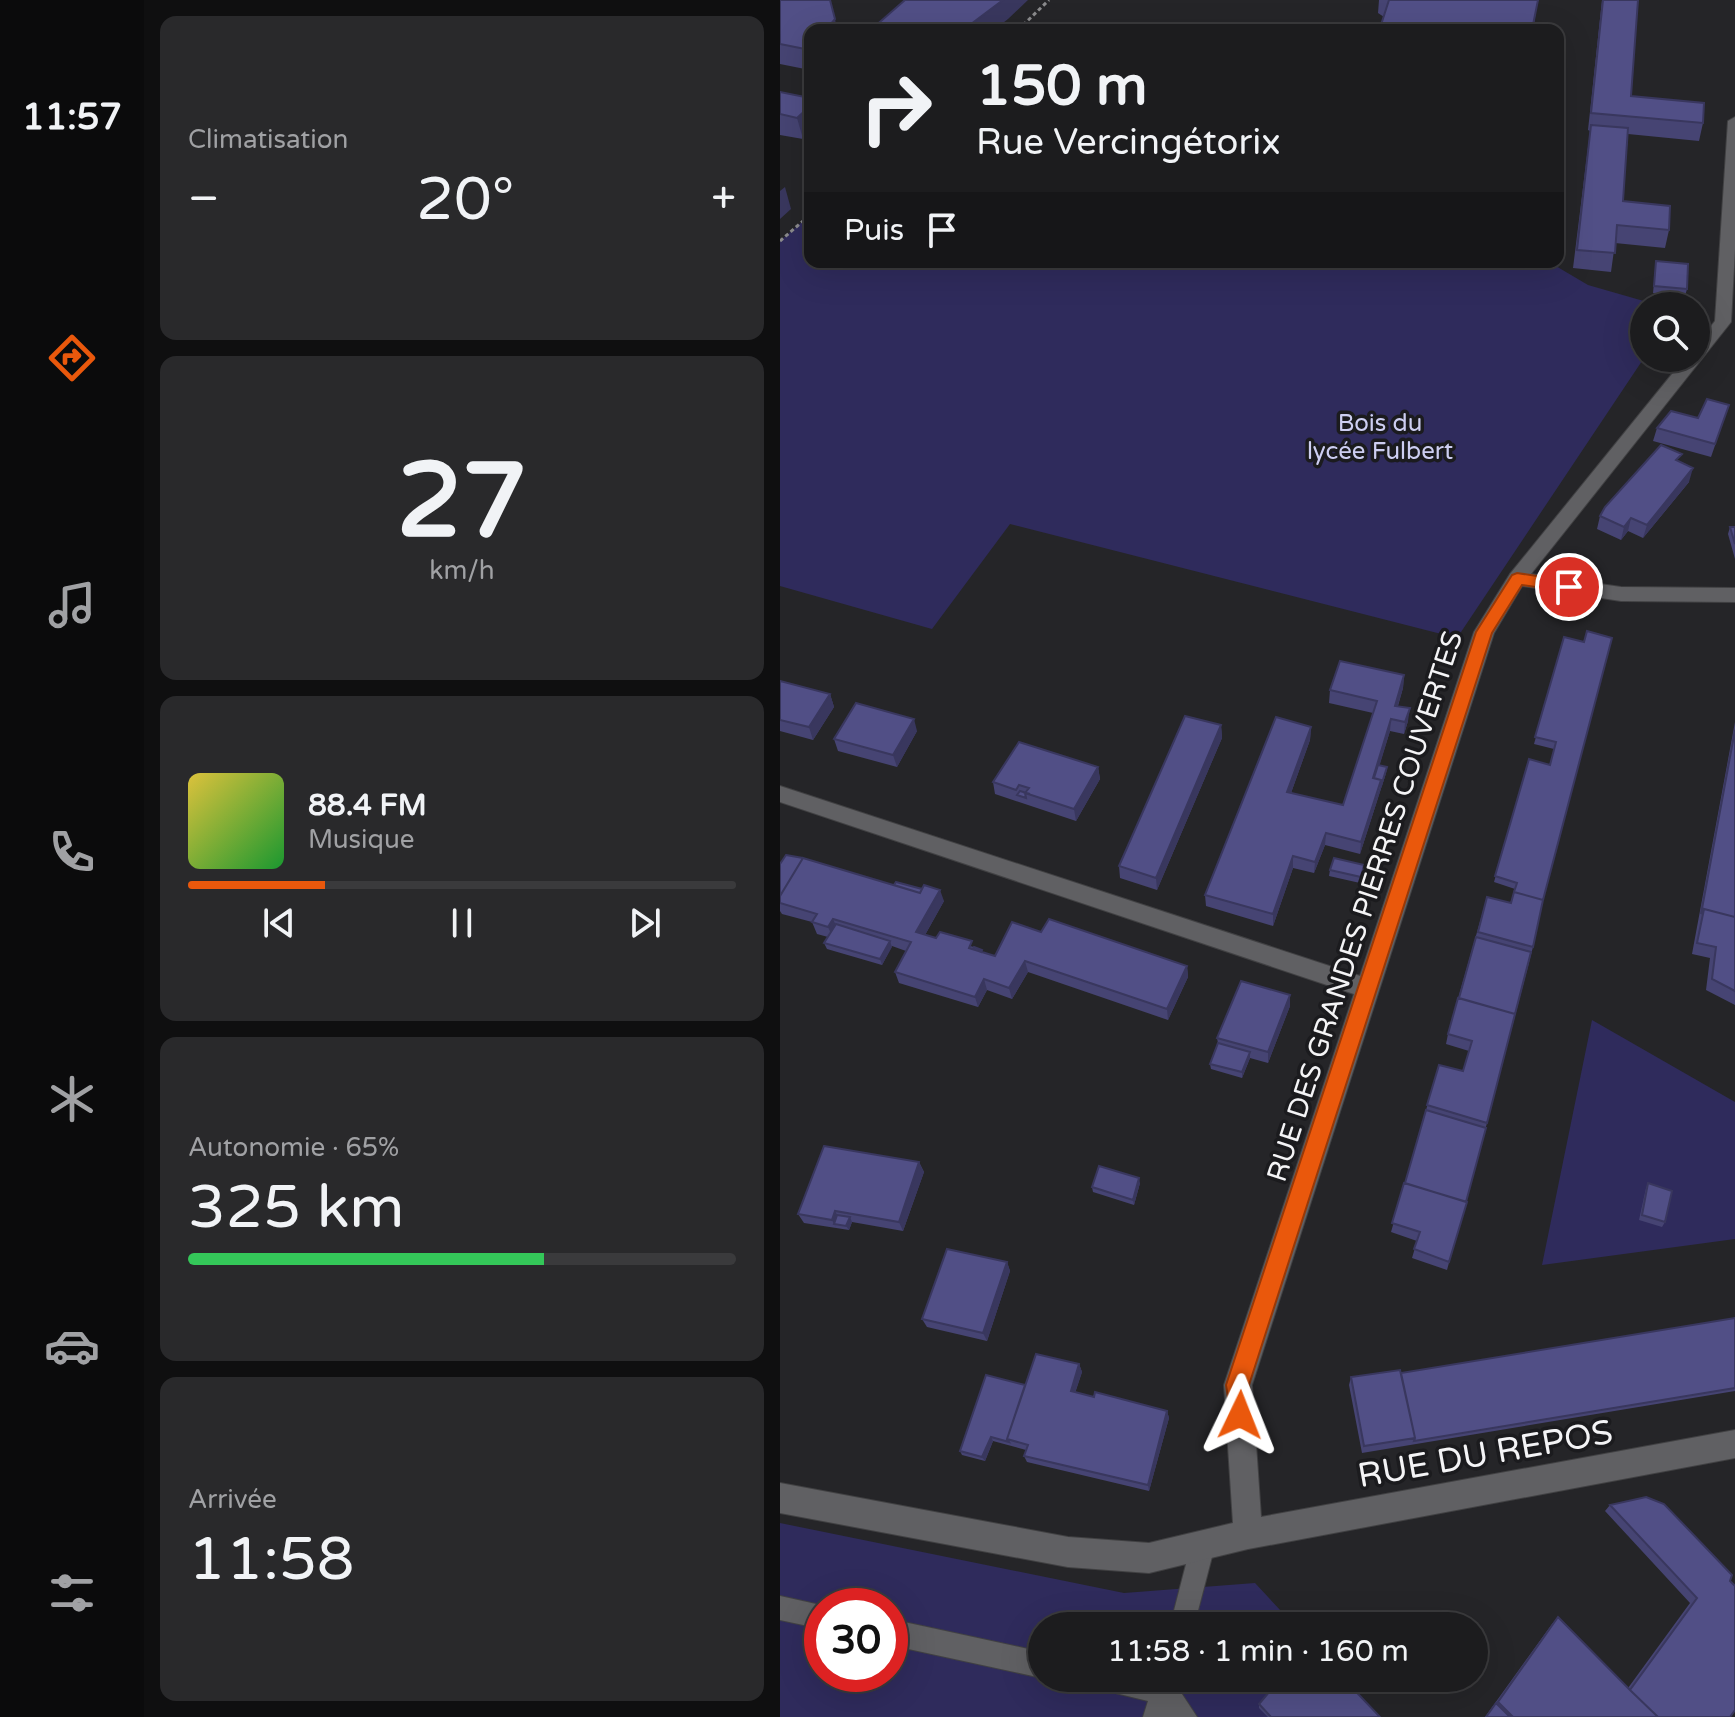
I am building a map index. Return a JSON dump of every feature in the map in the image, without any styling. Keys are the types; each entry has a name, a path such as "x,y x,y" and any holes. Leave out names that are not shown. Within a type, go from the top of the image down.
{"street":[{"name":"RUE DES GRANDES PIERRES COUVERTES","path":"1710,342 1729,324 1735,121"},
{"name":"RUE DES GRANDES PIERRES COUVERTES","path":"1248,1534 1238,1385 1484,632 1517,579 1683,372"},
{"path":"1517,579 1621,594 1735,595"},
{"path":"780,794 1368,989"},
{"name":"RUE DU REPOS","path":"780,1498 1068,1552 1149,1558 1248,1534 1735,1444"}],"lane":[{"path":"1186,1612 1203,1545"},
{"path":"780,1608 804,1613"},
{"path":"908,1636 1028,1662"},
{"path":"1156,1717 1164,1692"},
{"path":"1170,1692 1184,1717"}],"path":[{"path":"1024,24 1049,0"},
{"path":"780,241 804,220"}],"green space":[{"name":"Bois du lycée Fulbert","path":"804,220 804,268 1559,268 1588,285 1630,297 1630,372 1635,372 1457,638 1010,524 932,629 780,586 780,241"},
{"path":"1592,1020 1735,1102 1735,1239 1542,1265"},
{"path":"780,1523 1124,1593 1255,1583 1282,1612 1028,1612 1028,1692 1356,1692 1380,1717 780,1717"}],"building":[{"path":"780,0 830,0 835,19 831,24 804,24 804,49 780,44"},
{"path":"905,0 1003,0 971,24 878,24"},
{"path":"1389,0 1538,0 1533,24 1381,24"},
{"path":"1603,0 1638,0 1631,96 1704,103 1703,123 1591,113"},
{"path":"780,92 804,97 804,112 797,118 780,114"},
{"path":"1591,125 1628,128 1623,201 1670,206 1669,230 1617,225 1615,253 1577,250"},
{"path":"1656,261 1688,264 1687,289 1654,286"},
{"path":"1707,399 1729,405 1715,444 1657,428 1671,411 1698,418"},
{"path":"1661,445 1682,454 1676,460 1693,468 1647,525 1631,518 1624,527 1600,516 1605,507"},
{"path":"1730,527 1735,527 1735,544"},
{"path":"1587,631 1612,638 1543,900 1514,892 1517,883 1495,876 1529,759 1550,765 1556,742 1535,737 1564,637 1584,642"},
{"path":"1340,661 1404,675 1395,706 1410,708 1405,722 1391,719 1373,778 1381,780 1361,842 1326,833 1315,862 1293,856 1273,914 1205,895 1276,717 1311,727 1287,792 1343,805 1377,701 1330,690"},
{"path":"780,681 830,694 809,727 780,720"},
{"path":"856,703 914,719 893,755 834,739"},
{"path":"1185,716 1221,725 1156,878 1119,866"},
{"path":"1735,730 1735,917 1704,909 1701,914"},
{"path":"1019,742 1098,767 1074,809 1025,793 1029,788 1019,785 1016,790 993,782"},
{"path":"1378,765 1387,767 1381,786 1381,780 1374,778"},
{"path":"786,855 803,858 780,896 780,864"},
{"path":"803,858 920,893 924,885 940,890 916,932 936,938 940,932 972,941 969,948 995,956 1012,922 1041,932 1049,919 1187,966 1167,1009 1025,961 1009,988 984,979 975,997 895,972 911,942 833,919 828,927 812,922 817,914 780,903 780,896"},
{"path":"1334,858 1364,865 1361,877 1330,870"},
{"path":"896,882 922,889 920,893 894,885"},
{"path":"1514,892 1543,900 1533,947 1478,932 1487,897 1511,903"},
{"path":"1704,909 1735,917 1735,991 1712,979 1716,947 1697,943"},
{"path":"836,924 890,941 880,959 824,943"},
{"path":"1476,937 1531,952 1515,1014 1459,998"},
{"path":"1241,981 1290,995 1268,1052 1217,1038"},
{"path":"1458,998 1515,1014 1487,1123 1427,1105 1439,1065 1463,1071 1472,1041 1448,1034"},
{"path":"1218,1043 1250,1052 1242,1072 1210,1064"},
{"path":"1426,1110 1486,1128 1466,1202 1405,1183"},
{"path":"824,1146 919,1162 899,1222 835,1211 832,1220 798,1214"},
{"path":"1099,1166 1139,1178 1133,1200 1092,1187"},
{"path":"1404,1183 1467,1202 1449,1262 1414,1249 1420,1232 1392,1223"},
{"path":"1648,1183 1672,1191 1665,1222 1642,1215"},
{"path":"837,1215 850,1217 846,1226 834,1224"},
{"path":"947,1249 1007,1262 983,1333 922,1319"},
{"path":"1735,1318 1735,1388 1414,1441 1401,1373"},
{"path":"1036,1354 1079,1364 1071,1391 1094,1397 1095,1392 1167,1411 1148,1485 1024,1456 1028,1445 1007,1439"},
{"path":"1400,1370 1415,1438 1364,1446 1351,1377"},
{"path":"986,1375 1025,1385 1007,1439 1009,1442 991,1437 982,1457 960,1451"},
{"path":"1646,1497 1664,1504 1732,1575 1730,1581 1735,1586 1735,1710 1730,1717 1658,1717 1630,1690 1697,1598 1610,1505"},
{"path":"1558,1617 1658,1717 1513,1717 1498,1702"},
{"path":"1269,1692 1356,1692 1380,1717 1271,1717 1259,1704"},
{"path":"1496,1703 1510,1717 1486,1717"}],"route":[{"path":"1240,1415 1238,1385 1484,632 1517,579 1569,587"}]}
